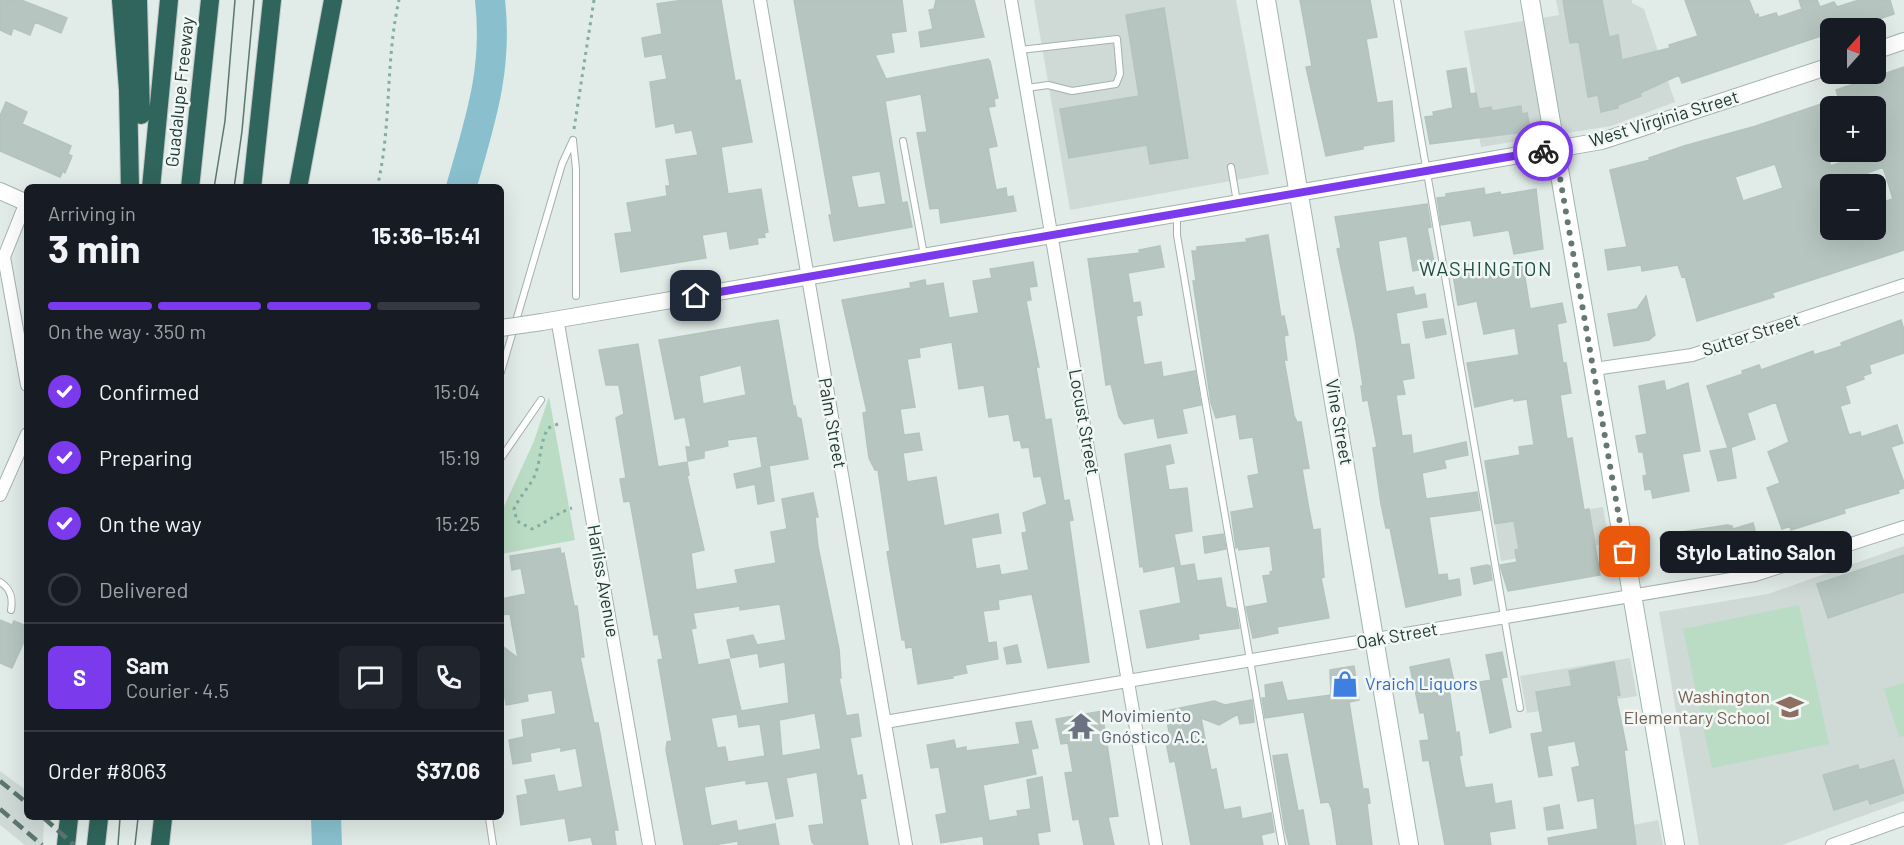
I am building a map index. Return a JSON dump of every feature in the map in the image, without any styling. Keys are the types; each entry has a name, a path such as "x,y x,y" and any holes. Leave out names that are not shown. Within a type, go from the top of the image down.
{"highway":[{"path":"121,0 129,90 130,184"},
{"path":"138,0 141,89 138,184"},
{"path":"151,184 168,0"},
{"name":"Guadalupe Freeway","path":"190,184 210,0"},
{"path":"252,184 272,0"},
{"path":"299,184 333,0"},
{"path":"306,143 345,0"},
{"path":"66,845 69,820"},
{"path":"96,845 99,820"},
{"path":"160,845 163,820"}],"main road":[{"name":"Vine Street","path":"1266,0 1409,845"},
{"path":"1530,0 1675,845"}],"street":[{"name":"Palm Street","path":"760,0 906,845"},
{"name":"Locust Street","path":"1011,0 1156,845"},
{"path":"1886,47 1904,41"},
{"name":"West Virginia Street","path":"504,328 807,278 1602,141 1820,69"},
{"path":"0,191 24,201"},
{"path":"24,207 4,257 24,368"},
{"name":"Sutter Street","path":"1594,369 1692,355 1904,285"},
{"name":"Harliss Avenue","path":"549,320 649,845"},
{"path":"0,495 24,441"},
{"name":"Oak Street","path":"885,722 1376,641 1755,575 1904,526"},
{"path":"1832,845 1904,819"}],"lane":[{"path":"1396,0 1428,171 1520,708"},
{"path":"1019,50 1117,39 1120,74 1116,84 1072,91 1048,85 1026,88"},
{"path":"573,140 576,169 576,296"},
{"path":"504,362 562,164 573,140"},
{"path":"903,141 924,258"},
{"path":"1231,167 1238,204"},
{"path":"1177,215 1177,235 1282,845"},
{"path":"504,454 541,400"},
{"path":"0,582 10,591 11,610"},
{"path":"489,820 493,845"}],"path":[{"path":"378,184 385,132 390,38 399,0"},
{"path":"573,140 594,0"},
{"path":"558,424 548,428 544,435 536,474 516,504 514,513 517,521 532,529 548,522 558,512 572,508"}],"shaded area":[{"path":"1034,0 1236,0 1269,174 1070,210"},
{"path":"1556,0 1632,0 1632,3 1644,9 1675,102 1611,126 1481,147 1479,136 1483,135 1464,31 1559,15"},
{"path":"1603,507 1609,543 1501,561 1495,525"},
{"name":"Washington Elementary School","path":"1904,546 1904,801 1782,845 1699,845 1659,612 1768,594"},
{"path":"1630,658 1637,696 1527,713 1520,676"},
{"path":"0,771 24,789 24,820 44,820 43,845 25,845 0,825"},
{"path":"1658,820 1663,845 1636,845 1633,825"}],"green space":[{"path":"549,397 575,540 504,553 504,506 534,441"},
{"path":"1799,605 1829,744 1712,768 1683,629"},
{"path":"1904,683 1904,736 1899,737 1884,689"}],"building":[{"path":"0,0 21,0 67,18 61,33 35,22 30,35 13,28 11,35 0,30"},
{"path":"683,0 721,0 735,81 740,80 752,142 721,147 728,194 761,189 768,232 764,233 765,237 757,238 758,244 730,249 727,231 702,235 706,258 621,272 615,234 632,232 627,203 667,196 666,186 670,186 666,160 698,155 692,130 676,133 674,123 656,127 650,82 667,79 662,54 645,57 642,38 662,34 657,4"},
{"path":"794,0 902,0 906,31 891,33 894,52 875,55 886,79 988,59 990,61 998,98 994,99 995,106 988,107 997,146 988,148 996,190 1006,188 1007,197 1013,196 1016,211 941,223 939,208 930,209 917,133 927,132 921,94 885,101 902,203 907,202 912,227 834,241 829,215 832,215","holes":["880,171 886,204 858,208 851,176"]},
{"path":"936,0 974,0 984,37 921,47 919,32 933,29 929,10 934,9"},
{"path":"1300,0 1370,0 1377,37 1366,39 1377,103 1392,101 1394,141 1326,156 1306,67 1312,66"},
{"path":"1563,0 1602,0 1609,37 1618,35 1622,60 1670,48 1669,45 1698,36 1685,0 1749,0 1755,15 1758,14 1759,18 1776,13 1778,17 1802,9 1799,0 1817,0 1820,7 1834,2 1837,7 1859,0 1890,0 1894,14 1882,18 1820,18 1820,36 1682,83 1679,75 1640,93 1641,96 1618,105 1618,108 1601,112 1598,95 1588,97 1579,42 1570,43"},
{"path":"1164,8 1188,158 1150,164 1147,145 1069,158 1060,109 1139,96 1126,15"},
{"path":"1904,67 1904,250 1772,293 1774,297 1697,321 1685,276 1682,277 1678,265 1642,271 1641,265 1608,270 1605,250 1627,247 1610,170 1650,160 1649,158 1684,146 1756,126 1820,104 1820,162 1830,162 1830,166 1843,162 1886,162 1886,96 1838,96 1836,90 1854,84 1886,84 1886,73","holes":["1775,164 1783,188 1743,201 1735,177"]},
{"path":"1466,68 1470,94 1476,93 1479,109 1491,107 1492,111 1521,106 1522,114 1527,113 1531,131 1430,144 1425,117 1434,116 1433,112 1453,108 1447,71"},
{"path":"6,102 27,112 22,124 71,146 68,154 72,156 65,173 63,171 60,177 0,151 0,116"},
{"path":"1484,188 1485,195 1500,192 1501,195 1536,189 1543,249 1514,254 1509,230 1474,236 1471,220 1441,225 1437,198 1446,197 1446,194"},
{"path":"1427,204 1431,227 1427,228 1435,267 1413,271 1407,236 1378,241 1386,292 1413,287 1415,296 1425,294 1427,307 1396,313 1401,345 1409,344 1414,378 1402,380 1405,394 1396,395 1402,436 1411,435 1413,454 1466,442 1468,455 1444,460 1446,468 1422,473 1426,499 1477,492 1480,510 1429,517 1438,575 1447,574 1448,581 1459,579 1461,595 1406,607 1390,528 1386,528 1381,504 1373,448 1377,447 1368,400 1363,401 1355,334 1337,249 1341,248 1335,217"},
{"path":"1268,235 1281,317 1284,316 1288,335 1284,336 1287,360 1284,360 1294,416 1297,422 1301,422 1309,468 1302,469 1308,504 1313,530 1320,529 1324,577 1321,578 1329,618 1277,627 1278,633 1253,638 1246,607 1268,603 1263,576 1271,575 1270,572 1273,571 1270,546 1239,550 1239,547 1236,548 1231,512 1254,508 1248,476 1259,474 1253,437 1240,439 1236,414 1216,418 1211,403 1193,281 1196,281 1192,251 1197,251 1197,247 1247,242 1246,239"},
{"path":"1160,246 1164,267 1128,273 1133,303 1140,302 1142,315 1136,316 1144,365 1161,362 1163,377 1195,371 1201,405 1182,409 1187,433 1158,438 1154,418 1124,424 1119,417 1111,384 1106,385 1088,259 1140,253 1139,250"},
{"path":"1033,262 1037,286 1029,287 1031,300 1026,301 1039,367 1036,367 1045,420 1051,419 1064,501 1069,500 1073,520 1069,521 1089,662 1048,668 1032,594 998,600 999,609 983,611 988,643 996,642 998,659 965,665 967,673 952,676 953,678 918,684 912,647 906,648 905,640 902,640 887,552 890,551 878,470 875,470 869,458 863,413 867,412 842,300 911,288 910,283 925,280 926,286 943,283 949,318 979,313 973,281 992,278 990,269","holes":["952,342 959,389 984,385 989,417 1009,414 1014,441 1020,440 1022,448 1029,447 1034,477 1041,476 1047,504 1023,513 1027,532 1022,533 1029,570 1001,575 999,565 976,569 971,538 1001,533 998,514 944,526 936,477 907,482 903,453 922,450 919,433 904,435 900,409 915,407 907,359 920,357 919,348"]},
{"path":"1468,265 1469,274 1523,265 1530,309 1562,303 1566,322 1557,324 1563,363 1566,363 1571,393 1560,395 1567,439 1572,438 1584,510 1589,509 1600,575 1508,591 1500,565 1517,562 1515,550 1519,549 1514,521 1495,524 1485,461 1520,455 1519,447 1534,445 1527,399 1514,401 1514,398 1475,407 1467,363 1519,355 1515,328 1484,334 1477,301 1458,305 1452,268"},
{"path":"1646,296 1655,335 1649,340 1614,346 1608,314 1637,309"},
{"path":"1443,319 1446,334 1426,338 1423,322"},
{"path":"778,320 793,406 795,406 797,417 801,419 808,459 762,467 757,436 727,440 728,446 704,451 704,458 688,461 686,447 691,447 685,417 675,419 659,340","holes":["741,365 746,395 703,404 699,376"]},
{"path":"1901,320 1904,330 1904,353 1869,365 1871,373 1863,376 1864,379 1845,386 1850,403 1840,406 1849,435 1860,432 1861,437 1897,425 1903,443 1891,447 1904,483 1904,488 1898,490 1899,493 1844,509 1845,513 1791,530 1790,526 1782,529 1767,488 1780,483 1768,452 1789,442 1776,402 1747,413 1755,439 1729,448 1731,448 1736,478 1718,481 1710,451 1728,448 1707,386 1743,374 1742,371 1759,365 1761,370 1813,351 1814,355 1842,346 1841,343"},
{"path":"638,344 658,467 687,462 689,475 687,476 704,550 691,553 696,590 738,583 735,570 776,563 771,532 787,529 782,499 813,493 818,517 815,517 818,547 839,649 841,678 839,678 846,716 858,714 861,736 850,738 857,776 862,775 866,798 860,799 868,845 815,845 812,842 809,826 824,824 817,772 786,778 793,816 776,819 768,781 746,784 746,780 704,787 711,826 736,821 738,831 775,824 779,845 738,845 738,841 714,845 684,845 666,750 667,742 672,741 658,660 663,659 658,634 654,635 630,501 624,502 620,479 626,478 616,418 624,414 619,385 606,385 599,350","holes":["780,604 786,640 757,645 753,635 727,640 731,658 758,653 760,667 785,662 789,703 741,711 729,659 698,665 691,629 696,628 693,613 740,606 740,610","815,713 821,749 782,756 779,720","737,714 739,727 760,724 765,756 728,762 725,747 717,748 711,718"]},
{"path":"1664,381 1666,391 1688,383 1700,451 1682,454 1689,491 1653,498 1651,489 1645,490 1643,476 1647,475 1643,452 1639,452 1636,436 1647,434 1639,386"},
{"path":"1170,445 1174,463 1165,465 1169,490 1187,488 1192,531 1174,534 1180,565 1144,572 1143,566 1140,567 1125,454"},
{"path":"769,466 774,501 758,504 755,484 737,488 734,474"},
{"path":"1753,523 1758,542 1736,547 1737,553 1682,562 1680,552 1663,555 1660,538 1662,535 1727,525 1732,526 1733,529"},
{"path":"1223,534 1226,549 1205,553 1203,537"},
{"path":"560,548 561,554 564,553 574,606 577,606 584,657 580,657 594,723 598,723 618,830 614,830 616,845 593,845 591,837 569,841 565,818 521,825 517,796 528,794 525,780 554,775 558,792 583,787 576,748 561,751 561,747 530,753 531,761 513,764 509,740 524,737 522,720 556,714 552,690 527,694 528,701 506,705 504,647 518,658 510,614 504,615 504,598 526,594 521,568 512,570 510,556"},
{"path":"1904,555 1904,592 1828,618 1817,584"},
{"path":"1194,564 1197,581 1221,578 1226,607 1236,609 1239,628 1198,634 1199,639 1147,648 1140,611 1181,603 1175,567"},
{"path":"1490,566 1492,580 1474,584 1471,568"},
{"path":"0,620 12,625 14,621 24,625 24,642 12,668 0,663"},
{"path":"1017,645 1021,662 1007,664 1004,648"},
{"path":"1502,652 1507,677 1491,680 1486,655"},
{"path":"1449,659 1454,682 1448,683 1456,733 1459,732 1462,755 1459,756 1465,788 1492,784 1495,804 1511,801 1515,828 1489,832 1491,845 1445,845 1429,760 1423,761 1420,741 1429,740 1424,712 1420,713 1410,667"},
{"path":"1614,662 1620,695 1616,696 1627,750 1624,750 1636,845 1549,845 1548,838 1598,829 1594,798 1578,801 1572,768 1580,766 1575,741 1547,746 1552,775 1539,777 1531,734 1543,732 1536,692 1572,686 1569,671"},
{"path":"1354,666 1359,700 1349,702 1363,789 1368,789 1370,803 1367,804 1372,845 1337,845 1329,802 1321,803 1304,712 1265,718 1262,698 1266,698 1265,685 1282,682 1287,701 1331,695 1330,670"},
{"path":"1501,678 1511,727 1490,733 1480,682"},
{"path":"1252,700 1254,722 1240,724 1238,714 1219,725 1201,718 1211,770 1216,769 1224,810 1240,807 1242,819 1271,813 1274,832 1261,835 1263,845 1191,845 1175,761 1170,762 1166,742 1171,741 1165,711 1214,701 1225,705"},
{"path":"1102,711 1118,816 1108,817 1114,845 1084,845 1079,819 1073,820 1065,773 1073,772 1068,743 1061,744 1056,719"},
{"path":"1031,721 1038,748 1031,749 1036,774 983,785 989,821 1018,816 1017,811 1031,809 1027,780 1042,777 1050,831 1037,833 1039,845 984,845 983,836 941,843 936,815 947,813 939,767 931,768 927,745 954,740 956,749 966,747 966,751 1020,744 1016,723"},
{"path":"1287,754 1298,811 1303,810 1309,845 1289,845 1285,830 1273,756"},
{"path":"1894,760 1904,793 1870,804 1868,799 1834,810 1823,775 1858,765 1859,770"},
{"path":"1559,805 1563,828 1547,830 1544,808"}],"waterway":[{"path":"462,184 486,95 492,49 490,0"},
{"path":"326,820 327,845"}],"tram line":[{"path":"215,184 225,121 235,0"},
{"path":"235,184 242,131 254,0"},
{"path":"118,845 120,820"},
{"path":"135,845 138,820"}],"railway":[{"path":"0,781 24,801"},
{"path":"0,809 42,845"},
{"path":"46,820 74,845"}],"way so far":[{"path":"1543,151 1555,149 1625,552"}],"place":[{"name":"Stylo Latino Salon","path":"1625,552"},
{"name":"Vraich Liquors","path":"1345,684"},
{"name":"Washington Elementary School","path":"1790,707"},
{"name":"Movimiento Gnóstico A.C.","path":"1081,726"}],"district":[{"name":"WASHINGTON","path":"1486,269"}],"route":[{"path":"696,296 1543,151"}]}
